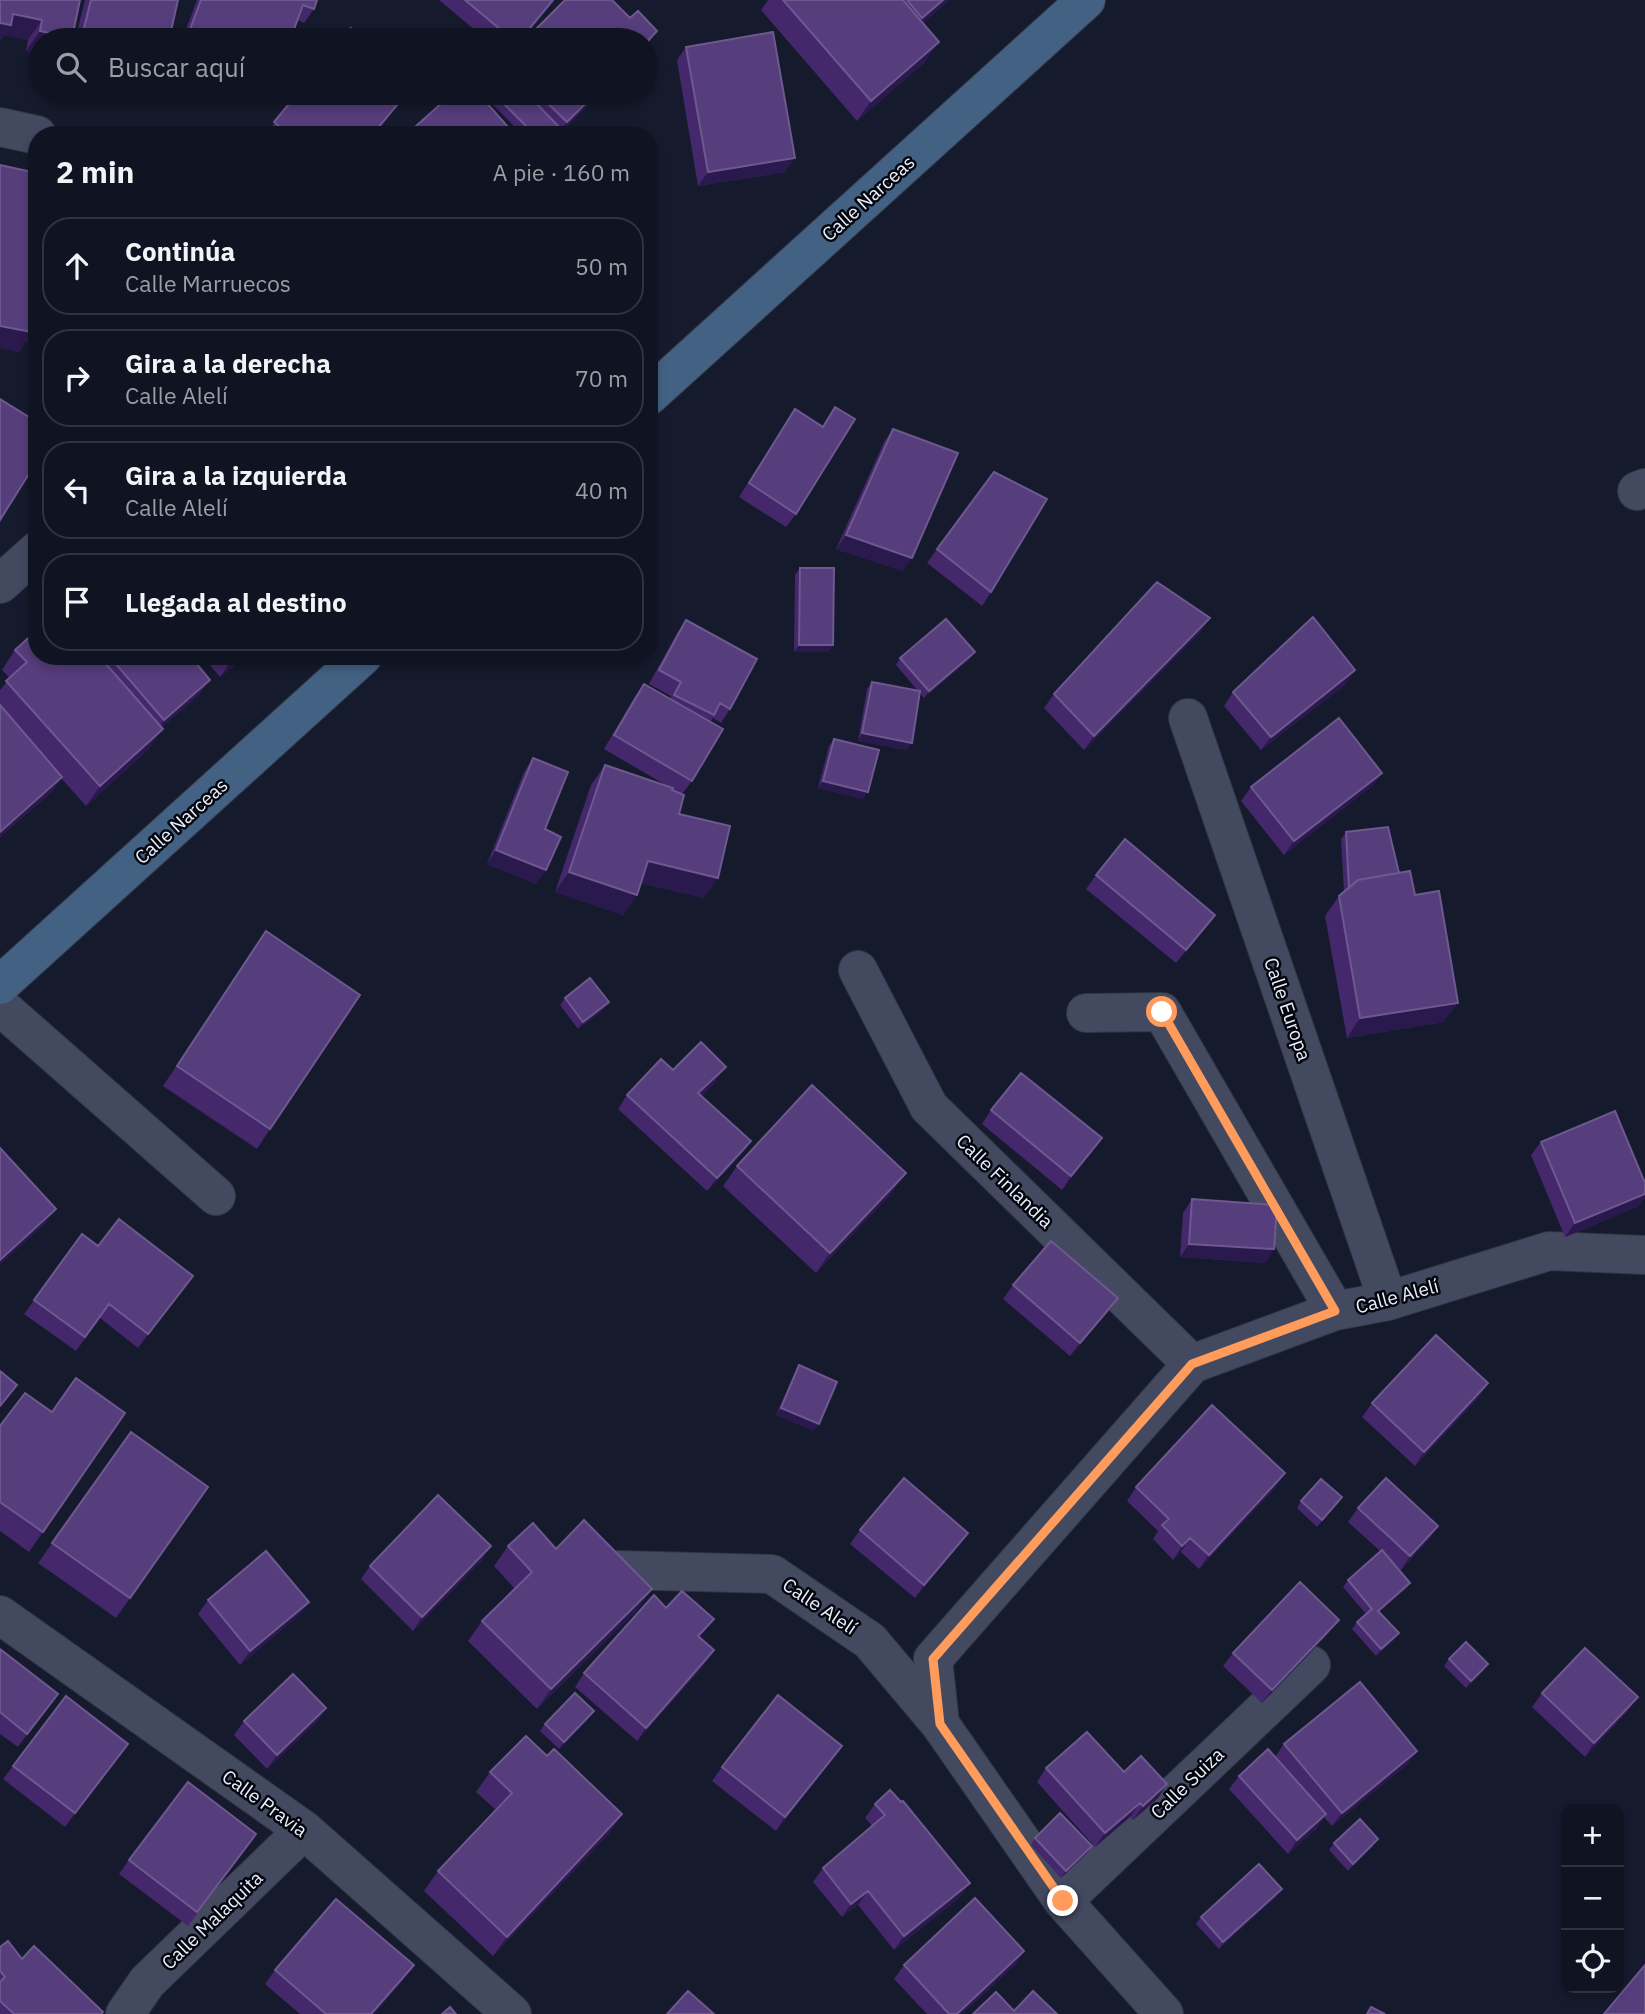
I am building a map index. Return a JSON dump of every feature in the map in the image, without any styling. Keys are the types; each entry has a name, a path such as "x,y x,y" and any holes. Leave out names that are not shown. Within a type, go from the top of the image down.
{"street":[{"name":"Calle Narceas","path":"658,388 1086,0"},
{"path":"0,127 28,133"},
{"path":"0,584 28,559"},
{"name":"Calle Narceas","path":"0,985 353,665"},
{"name":"Calle Europa","path":"1188,718 1388,1301"},
{"name":"Calle Finlandia","path":"858,970 929,1107 1192,1364"},
{"path":"0,1006 216,1196"},
{"path":"1086,1013 1162,1012 1335,1311"},
{"name":"Calle Alelí","path":"940,1724 933,1659 1192,1364 1335,1311 1388,1301 1549,1251 1645,1255"},
{"name":"Calle Alelí","path":"618,1570 772,1574 870,1640 940,1724 1063,1901 1164,2014"},
{"name":"Calle Pravia","path":"0,1615 304,1830 512,2014"},
{"name":"Calle Suiza","path":"1063,1901 1311,1665"},
{"name":"Calle Malaquita","path":"125,2014 148,1982 304,1830"}],"building":[{"path":"0,0 80,0 74,28 41,28 42,20 13,14 11,25 0,23"},
{"path":"91,0 178,0 172,28 84,28"},
{"path":"201,0 317,0 314,9 303,5 294,28 190,28"},
{"path":"465,0 553,0 530,28 499,28"},
{"path":"565,0 612,0 630,18 638,11 654,28 537,28"},
{"path":"783,0 903,0 939,42 871,101"},
{"path":"907,0 943,0 922,18"},
{"path":"773,32 795,158 708,172 686,47"},
{"path":"288,105 397,105 380,126 279,126 274,122"},
{"path":"440,105 489,105 507,126 416,126"},
{"path":"505,105 538,105 558,126 526,126"},
{"path":"549,105 584,105 567,122"},
{"path":"0,165 28,171 28,331 0,326"},
{"path":"0,399 28,416 28,475 0,520"},
{"path":"835,407 855,419 796,514 749,483 795,409 823,427"},
{"path":"893,429 958,453 912,558 846,535"},
{"path":"994,472 1047,499 991,592 937,549"},
{"path":"800,568 834,568 833,645 799,645"},
{"path":"1157,582 1210,618 1094,736 1054,694"},
{"path":"1313,617 1355,670 1271,737 1233,692"},
{"path":"946,619 975,652 929,691 900,658"},
{"path":"686,620 757,659 730,709 720,703 714,715 674,695 681,682 659,670"},
{"path":"28,638 28,665 107,665 163,729 100,786 6,681 27,662 15,650"},
{"path":"117,665 198,665 210,680 164,720"},
{"path":"872,682 920,691 912,743 862,733"},
{"path":"644,684 723,729 692,781 614,735"},
{"path":"0,705 62,777 0,832"},
{"path":"1339,718 1382,773 1294,841 1251,787"},
{"path":"834,739 879,750 868,792 823,781"},
{"path":"533,758 568,772 545,829 561,837 546,870 496,850"},
{"path":"605,765 673,788 672,790 684,795 679,814 730,826 718,878 648,861 637,895 569,872"},
{"path":"1388,827 1399,873 1358,880 1349,888 1346,832"},
{"path":"1125,839 1215,915 1186,950 1096,875"},
{"path":"1410,871 1415,895 1439,891 1458,1003 1360,1018 1339,896 1358,880"},
{"path":"266,931 360,995 270,1129 177,1066"},
{"path":"590,978 609,1002 583,1022 565,998"},
{"path":"701,1042 726,1067 698,1093 751,1141 717,1178 627,1095 661,1059 673,1070"},
{"path":"1021,1073 1102,1138 1071,1176 991,1110"},
{"path":"812,1085 906,1173 830,1253 737,1166"},
{"path":"1615,1111 1645,1183 1645,1194 1575,1223 1541,1142"},
{"path":"0,1148 56,1209 0,1260"},
{"path":"1192,1199 1277,1205 1274,1249 1189,1244"},
{"path":"119,1219 193,1276 148,1334 109,1304 85,1337 34,1300 82,1234 98,1246"},
{"path":"1051,1241 1118,1298 1080,1343 1013,1285"},
{"path":"1436,1335 1488,1383 1424,1452 1372,1403"},
{"path":"799,1365 837,1382 819,1424 781,1408"},
{"path":"0,1371 17,1385 0,1406"},
{"path":"76,1378 125,1413 43,1532 0,1502 0,1426 25,1393 52,1412"},
{"path":"1212,1405 1285,1473 1209,1555 1190,1538 1182,1546 1162,1525 1169,1519 1136,1487"},
{"path":"131,1432 208,1487 130,1598 52,1543"},
{"path":"904,1478 968,1533 924,1585 860,1530"},
{"path":"1386,1478 1438,1526 1410,1556 1358,1508"},
{"path":"1321,1479 1342,1497 1322,1520 1301,1501"},
{"path":"438,1495 491,1546 422,1617 370,1566"},
{"path":"584,1520 652,1589 551,1689 482,1621 532,1572 508,1546 533,1523 556,1549"},
{"path":"1382,1550 1410,1583 1378,1611 1399,1633 1381,1649 1357,1622 1372,1609 1348,1580"},
{"path":"266,1551 309,1602 250,1651 208,1600"},
{"path":"1300,1582 1339,1620 1272,1690 1233,1653"},
{"path":"682,1591 714,1619 698,1636 714,1650 646,1728 584,1673 654,1595 666,1608"},
{"path":"1466,1642 1488,1664 1471,1681 1449,1659"},
{"path":"1585,1648 1638,1697 1594,1743 1542,1693"},
{"path":"0,1649 58,1694 27,1734 0,1712"},
{"path":"293,1674 326,1708 277,1755 244,1721"},
{"path":"1360,1682 1417,1751 1342,1813 1284,1744"},
{"path":"575,1693 594,1711 564,1742 545,1724"},
{"path":"778,1695 842,1746 785,1817 722,1767"},
{"path":"66,1696 128,1744 75,1813 13,1766"},
{"path":"1087,1732 1124,1772 1141,1756 1167,1784 1143,1806 1140,1803 1105,1833 1046,1768"},
{"path":"526,1736 547,1756 554,1749 622,1814 507,1937 438,1871 512,1793 490,1772"},
{"path":"1268,1749 1326,1814 1297,1840 1239,1776"},
{"path":"188,1782 256,1834 197,1912 129,1860"},
{"path":"890,1790 903,1801 970,1883 904,1936 868,1891 851,1904 823,1868 885,1815 875,1804"},
{"path":"1060,1813 1092,1846 1066,1871 1035,1838"},
{"path":"1360,1819 1378,1839 1353,1864 1334,1843"},
{"path":"1259,1864 1282,1889 1223,1942 1201,1917"},
{"path":"975,1898 1024,1951 957,2014 949,2014 904,1965"},
{"path":"336,1899 414,1965 371,2014 326,2014 275,1970"},
{"path":"8,1941 22,1959 34,1946 103,2012 14,2014 0,2001 0,1982 5,1977 0,1971 0,1947"},
{"path":"1645,1965 1645,2014 1604,2014"},
{"path":"688,1991 714,2014 667,2014"},
{"path":"1033,1991 1057,2014 973,2014 996,1992 1014,2011"},
{"path":"450,2007 456,2014 442,2014"},
{"path":"1371,2007 1385,2014 1367,2014"}],"route":[{"path":"1063,1901 940,1724 933,1659 1192,1364 1335,1311 1162,1012"}]}
